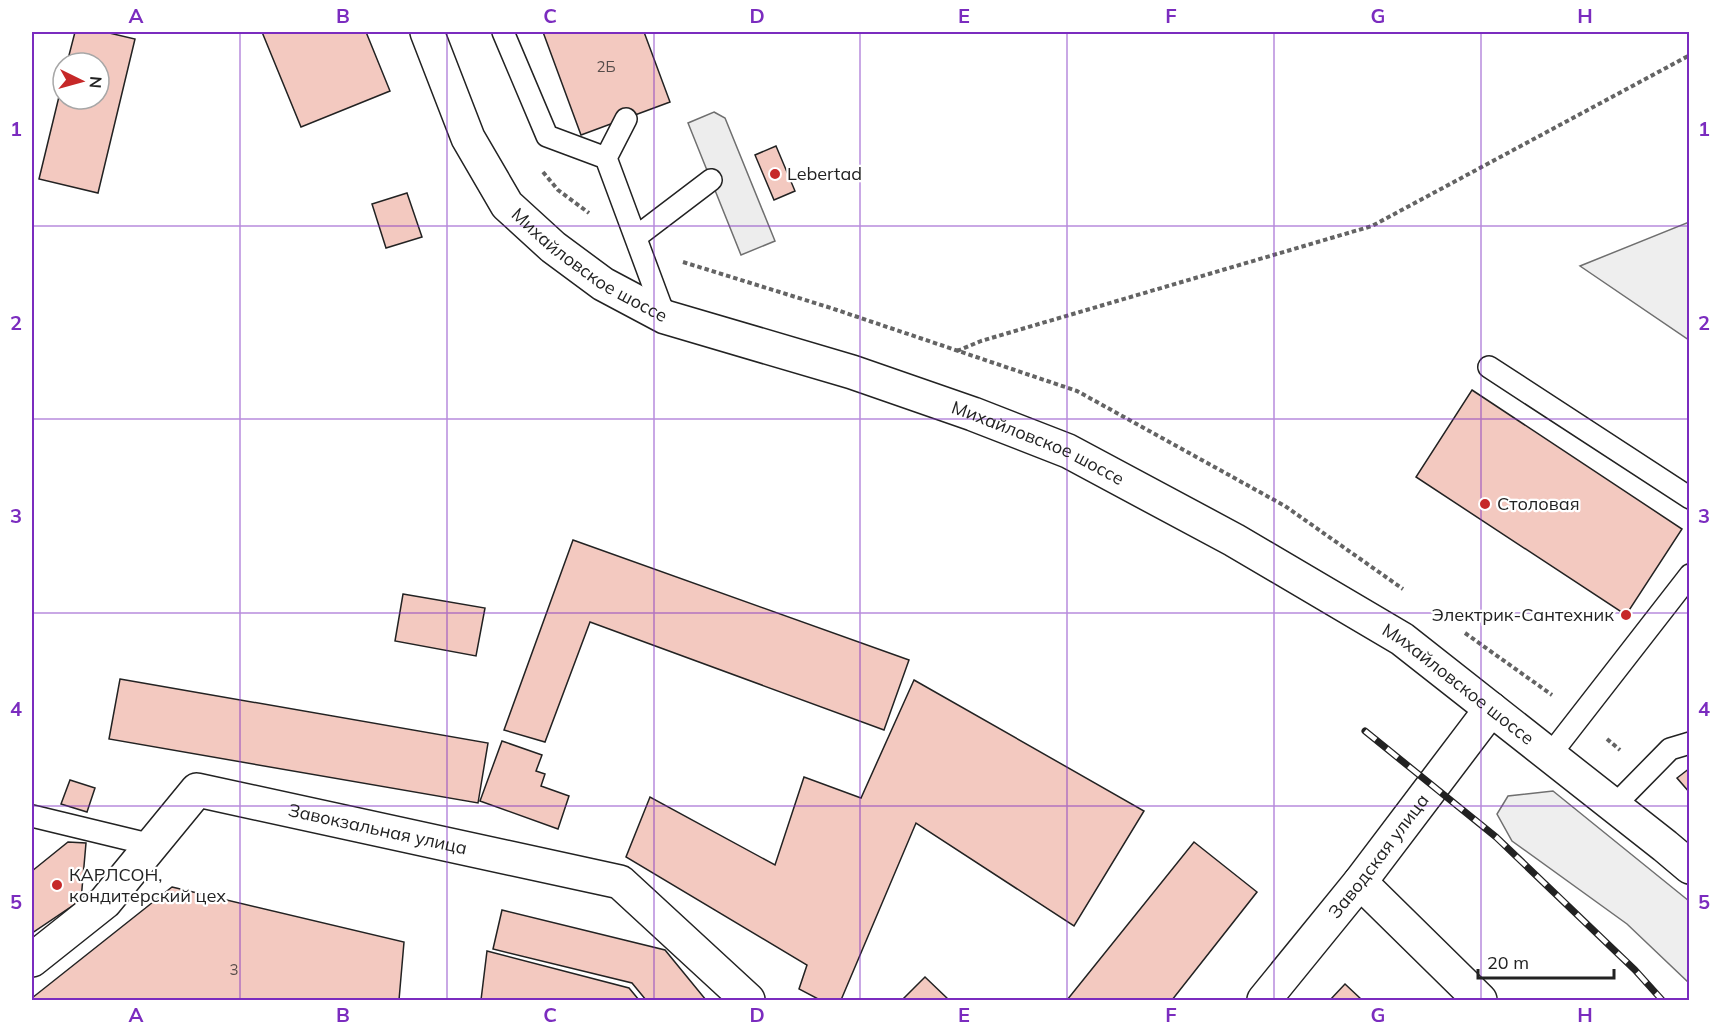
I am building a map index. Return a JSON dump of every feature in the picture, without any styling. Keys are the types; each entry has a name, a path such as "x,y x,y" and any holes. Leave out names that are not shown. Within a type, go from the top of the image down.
{"main road":[{"name":"Михайловское шоссе","path":"427,32 468,138 507,205 553,247 603,284 665,317 852,372 974,414 1068,451 1234,540 1402,639 1689,867"},
{"name":"Заводская улица","path":"1264,1000 1360,882 1491,709"},
{"name":"Завокзальная улица","path":"32,960 105,902 197,790 620,882 748,1000"},
{"path":"1360,882 1480,1000"}],"lane":[{"path":"503,32 547,136 606,158"},
{"path":"626,119 606,158 665,317"},
{"path":"636,237 711,180"},
{"path":"1488,367 1689,498"},
{"path":"1550,755 1689,575"},
{"path":"1614,806 1670,749 1689,743"},
{"path":"32,816 152,845"}],"path":[{"path":"957,351 981,340 1372,226 1689,55"}],"shaded area":[{"path":"714,112 725,118 775,241 741,255 688,123"},
{"path":"1689,222 1689,340 1580,266"},
{"path":"1553,791 1689,901 1689,983 1627,924 1512,841 1497,814 1508,796"}],"building":[{"path":"75,32 105,32 135,39 98,193 39,179 55,111 111,111 111,51 70,51"},
{"path":"262,32 366,32 390,91 301,127"},
{"path":"543,32 644,32 670,102 581,135"},
{"path":"776,146 795,191 774,200 755,155"},
{"path":"407,193 422,237 386,248 372,204"},
{"path":"1472,390 1682,529 1626,615 1416,477"},
{"path":"573,540 909,660 884,730 590,622 545,742 504,730"},
{"path":"403,594 485,608 476,656 395,641"},
{"path":"120,679 488,743 478,803 109,739"},
{"path":"914,680 1144,811 1074,926 916,823 841,1000 820,1000 799,989 807,965 626,857 650,797 775,865 804,777 861,798"},
{"path":"502,741 542,755 536,771 545,774 541,786 569,796 558,829 480,801"},
{"path":"1690,768 1690,793 1677,778"},
{"path":"70,780 95,788 87,812 61,804"},
{"name":"КАРЛСОН, кондитерский цех","path":"68,842 86,843 81,900 32,933 32,871"},
{"path":"1194,842 1257,892 1172,1000 1067,1000"},
{"path":"172,887 404,942 399,1000 32,1000"},
{"path":"502,910 665,950 706,1000 646,1000 632,983 493,949"},
{"path":"487,951 629,988 639,1000 481,1000"},
{"path":"925,977 949,1000 902,1000"},
{"path":"1345,984 1362,1000 1330,1000"}],"railway":[{"path":"1365,731 1496,837 1635,970 1662,1000"}],"place":[{"name":"Lebertad","path":"775,174"},
{"name":"Столовая","path":"1485,504"},
{"name":"Электрик-Сантехник","path":"1626,615"},
{"name":"КАРЛСОН, кондитерский цех","path":"57,885"}]}
